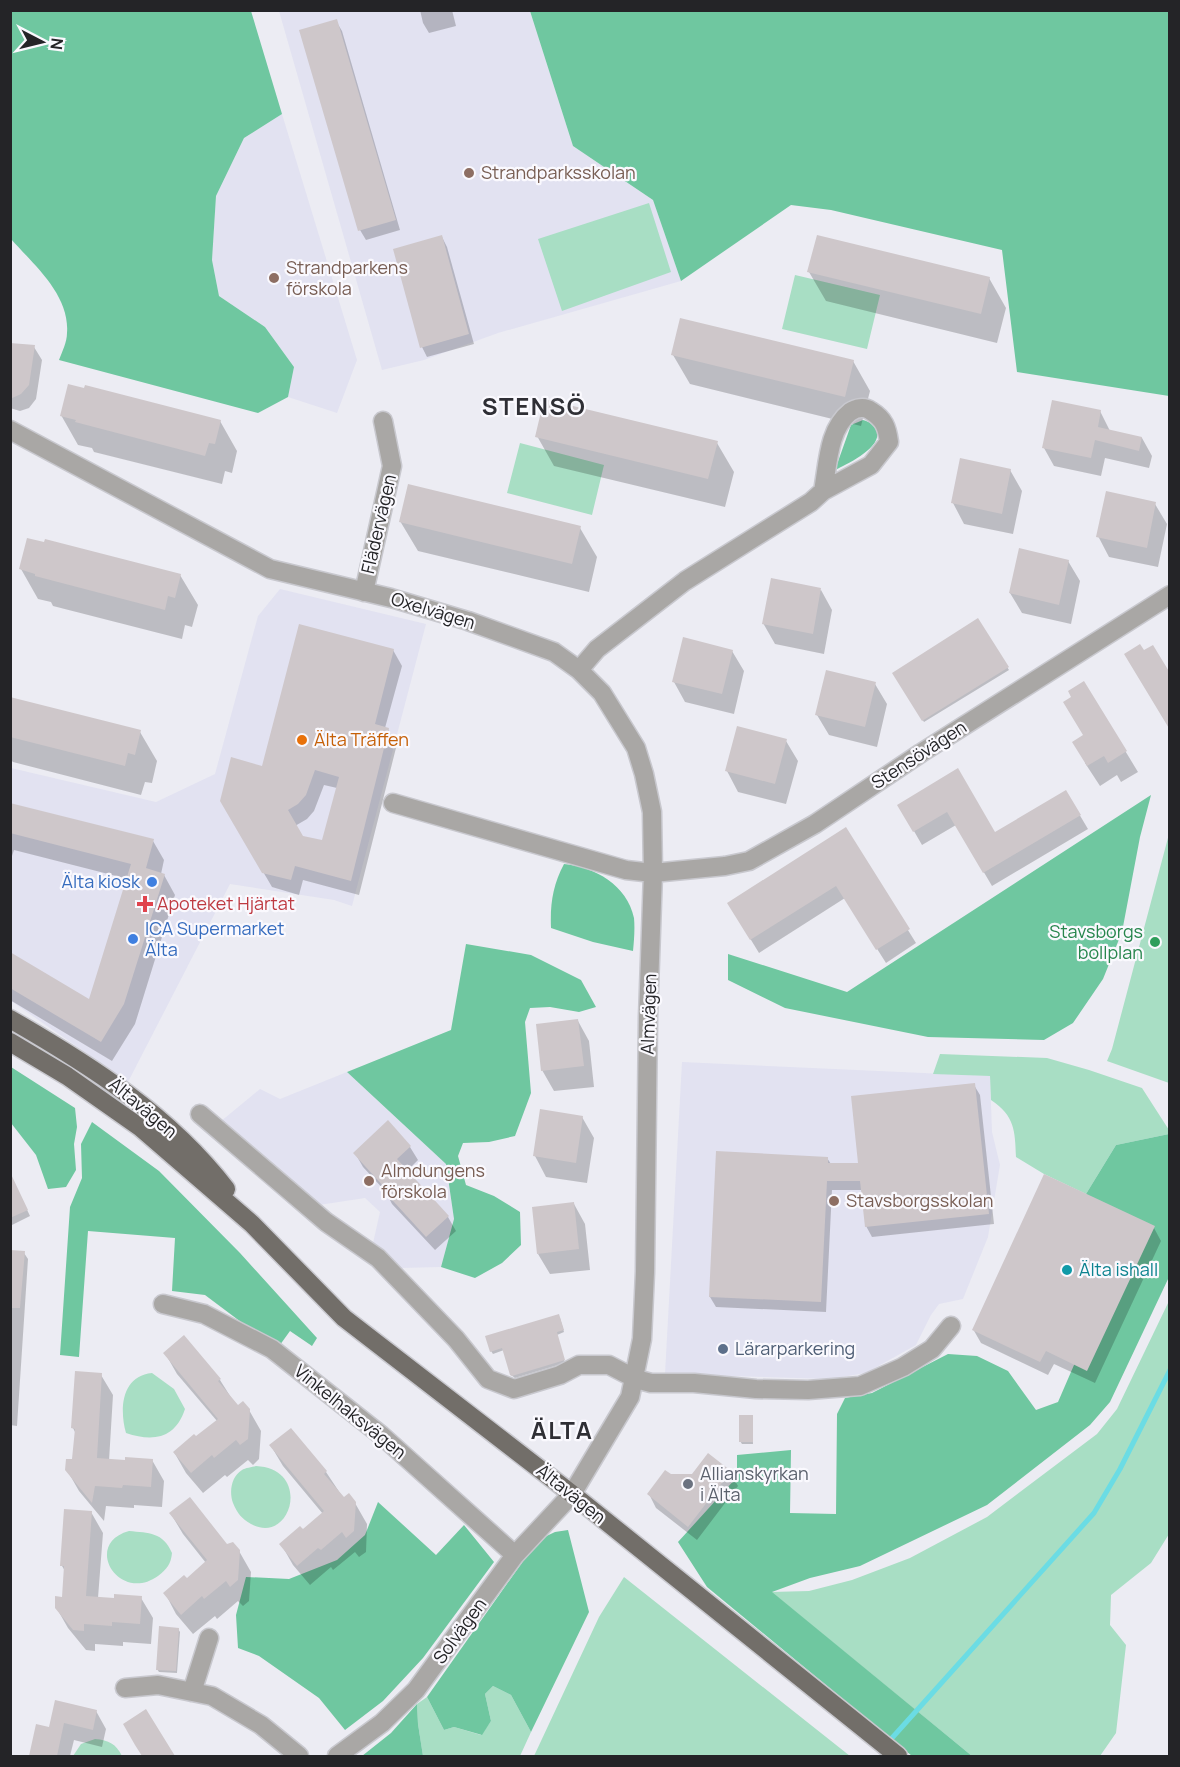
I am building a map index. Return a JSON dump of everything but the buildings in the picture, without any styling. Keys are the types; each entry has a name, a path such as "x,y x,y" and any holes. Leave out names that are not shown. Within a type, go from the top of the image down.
{"main road":[{"name":"Ältavägen","path":"10,1019 111,1081 147,1109 200,1156 252,1224"},
{"name":"Ältavägen","path":"10,1042 67,1076 141,1128 252,1224 344,1318 572,1494 898,1756"}],"street":[{"path":"579,670 597,649 685,581 811,502 824,491 871,465 889,442 887,427 878,415 867,408 855,408 840,420 832,441 824,491"},
{"name":"Flädervägen","path":"364,592 392,466 383,421"},
{"name":"Oxelvägen","path":"10,430 270,569 391,598 468,621 554,652 579,670"},
{"name":"Stensövägen","path":"393,803 626,870 653,873 725,866 749,861 815,824 921,753 1170,595"},
{"name":"Almvägen","path":"572,1494 630,1397 636,1379 642,1339 653,873 652,812 636,748 602,693 579,670"},
{"path":"200,1114 270,1177 326,1222 378,1258 456,1339 488,1378 514,1389 560,1375 579,1365 609,1365 636,1379 651,1383 694,1383 756,1389 808,1390 860,1386 903,1367 932,1349 951,1326"},
{"name":"Vinkelhaksvägen","path":"163,1304 204,1314 272,1349 381,1435 515,1555"},
{"name":"Solvägen","path":"337,1756 382,1723 416,1690 515,1555 572,1494"},
{"path":"192,1692 209,1638"},
{"path":"125,1688 158,1685 212,1696 261,1725 299,1756"}],"shaded area":[{"name":"Strandparksskolan","path":"279,11 530,11 573,146 653,200 681,281 498,333 424,360 382,370"},
{"name":"Strandparkens förskola","path":"282,114 357,360 337,413 288,397 294,367 265,327 219,296 212,260 216,196 244,138"},
{"path":"280,589 426,624 352,906 334,900 230,884 128,1082 11,1001 11,768 156,802 215,774 258,616"},
{"name":"Stavsborgsskolan","path":"682,1062 990,1076 992,1132 1000,1165 988,1237 963,1299 939,1304 916,1345 866,1373 830,1379 665,1374"},
{"name":"Almdungens förskola","path":"347,1072 446,1164 454,1219 441,1267 401,1268 373,1243 380,1212 365,1198 319,1205 220,1122 260,1089 280,1099"}],"green space":[{"path":"11,10 251,11 282,114 244,138 216,196 212,260 219,296 265,327 294,367 288,397 258,413 59,360 67,336 63,306 57,293 40,270 11,239"},
{"path":"530,11 1169,11 1169,396 1017,372 1002,250 831,210 791,205 681,281 653,200 573,146"},
{"path":"649,203 671,272 562,311 538,239"},
{"path":"795,275 880,295 867,349 782,329"},
{"path":"863,420 875,427 877,438 874,444 862,455 835,470 851,425"},
{"path":"520,443 604,465 592,515 507,493"},
{"path":"1151,795 1140,837 1122,932 1103,979 1073,1023 1044,1040 928,1037 785,1008 728,980 728,954 847,992"},
{"name":"Stavsborgs bollplan","path":"1169,834 1170,1083 1107,1061"},
{"path":"564,864 587,869 617,887 630,906 634,918 633,951 593,942 551,928 553,894"},
{"path":"466,944 531,955 581,980 596,1007 579,1012 550,1007 530,1008 525,1022 531,1093 515,1136 489,1142 463,1143 458,1156 466,1185 494,1196 520,1212 521,1245 502,1263 475,1278 441,1267 454,1219 446,1164 347,1072 451,1030"},
{"path":"940,1054 1047,1058 1142,1088 1169,1130 1169,1134 1116,1145 1086,1194 1044,1174 1016,1157 1015,1139 1009,1118 991,1100 990,1076 933,1074"},
{"path":"11,1067 75,1108 76,1170 66,1187 48,1189 36,1155 11,1123"},
{"path":"92,1122 159,1171 240,1253 317,1338 312,1346 290,1331 277,1349 205,1295 172,1291 175,1238 88,1231 79,1357 60,1355 70,1207 82,1178 81,1144"},
{"path":"1169,1134 1169,1277 1110,1402 1090,1425 987,1505 860,1566 810,1578 772,1592 972,1756 912,1756 707,1587 678,1542 737,1477 737,1455 791,1450 790,1513 836,1514 837,1414 845,1398 872,1393 948,1354 977,1356 1008,1371 1036,1410 1058,1402 1074,1365 1086,1194 1116,1145"},
{"path":"1169,1301 1169,1534 1151,1563 1111,1595 1110,1625 1126,1645 1116,1733 1100,1756 972,1756 771,1592 809,1591 852,1580 910,1558 987,1517 1097,1434 1117,1409"},
{"path":"152,1373 174,1389 185,1409 181,1419 175,1427 162,1436 145,1437 126,1433 123,1414 125,1395 134,1380"},
{"path":"256,1466 274,1470 285,1479 290,1491 290,1504 285,1516 277,1525 265,1528 251,1524 242,1518 232,1499 231,1490 235,1477 243,1469"},
{"path":"378,1502 436,1555 464,1525 494,1562 423,1658 383,1701 345,1730 319,1698 259,1656 238,1648 236,1615 246,1577 289,1579 337,1560 365,1535"},
{"path":"568,1530 589,1612 531,1732 511,1695 493,1686 485,1694 491,1721 482,1735 454,1727 444,1730 427,1697 538,1540 555,1532"},
{"path":"129,1531 149,1533 160,1537 172,1553 170,1563 164,1571 144,1583 130,1583 119,1577 111,1569 107,1558 108,1547 115,1538"},
{"path":"624,1577 850,1756 534,1756 599,1617"},
{"path":"493,1686 511,1695 531,1732 520,1756 423,1756 417,1704 427,1697 444,1730 454,1727 481,1735 491,1721 485,1694"},
{"path":"417,1704 423,1756 362,1756 391,1733"},
{"path":"95,1739 112,1743 122,1756 73,1756 81,1744"}],"waterway":[{"path":"892,1738 1094,1513 1120,1469 1170,1370"}],"place":[{"name":"Strandparksskolan","path":"469,173"},
{"name":"Strandparkens förskola","path":"274,278"},
{"name":"Älta Träffen","path":"302,740"},
{"name":"Älta kiosk","path":"152,882"},
{"name":"Apoteket Hjärtat","path":"145,904"},
{"name":"ICA Supermarket Älta","path":"133,939"},
{"name":"Stavsborgs bollplan","path":"1155,942"},
{"name":"Almdungens förskola","path":"369,1181"},
{"name":"Stavsborgsskolan","path":"834,1201"},
{"name":"Älta ishall","path":"1067,1270"},
{"name":"Lärarparkering","path":"723,1349"},
{"name":"Allianskyrkan i Älta","path":"688,1484"}],"district":[{"name":"STENSÖ","path":"534,407"},
{"name":"ÄLTA","path":"562,1431"}]}
